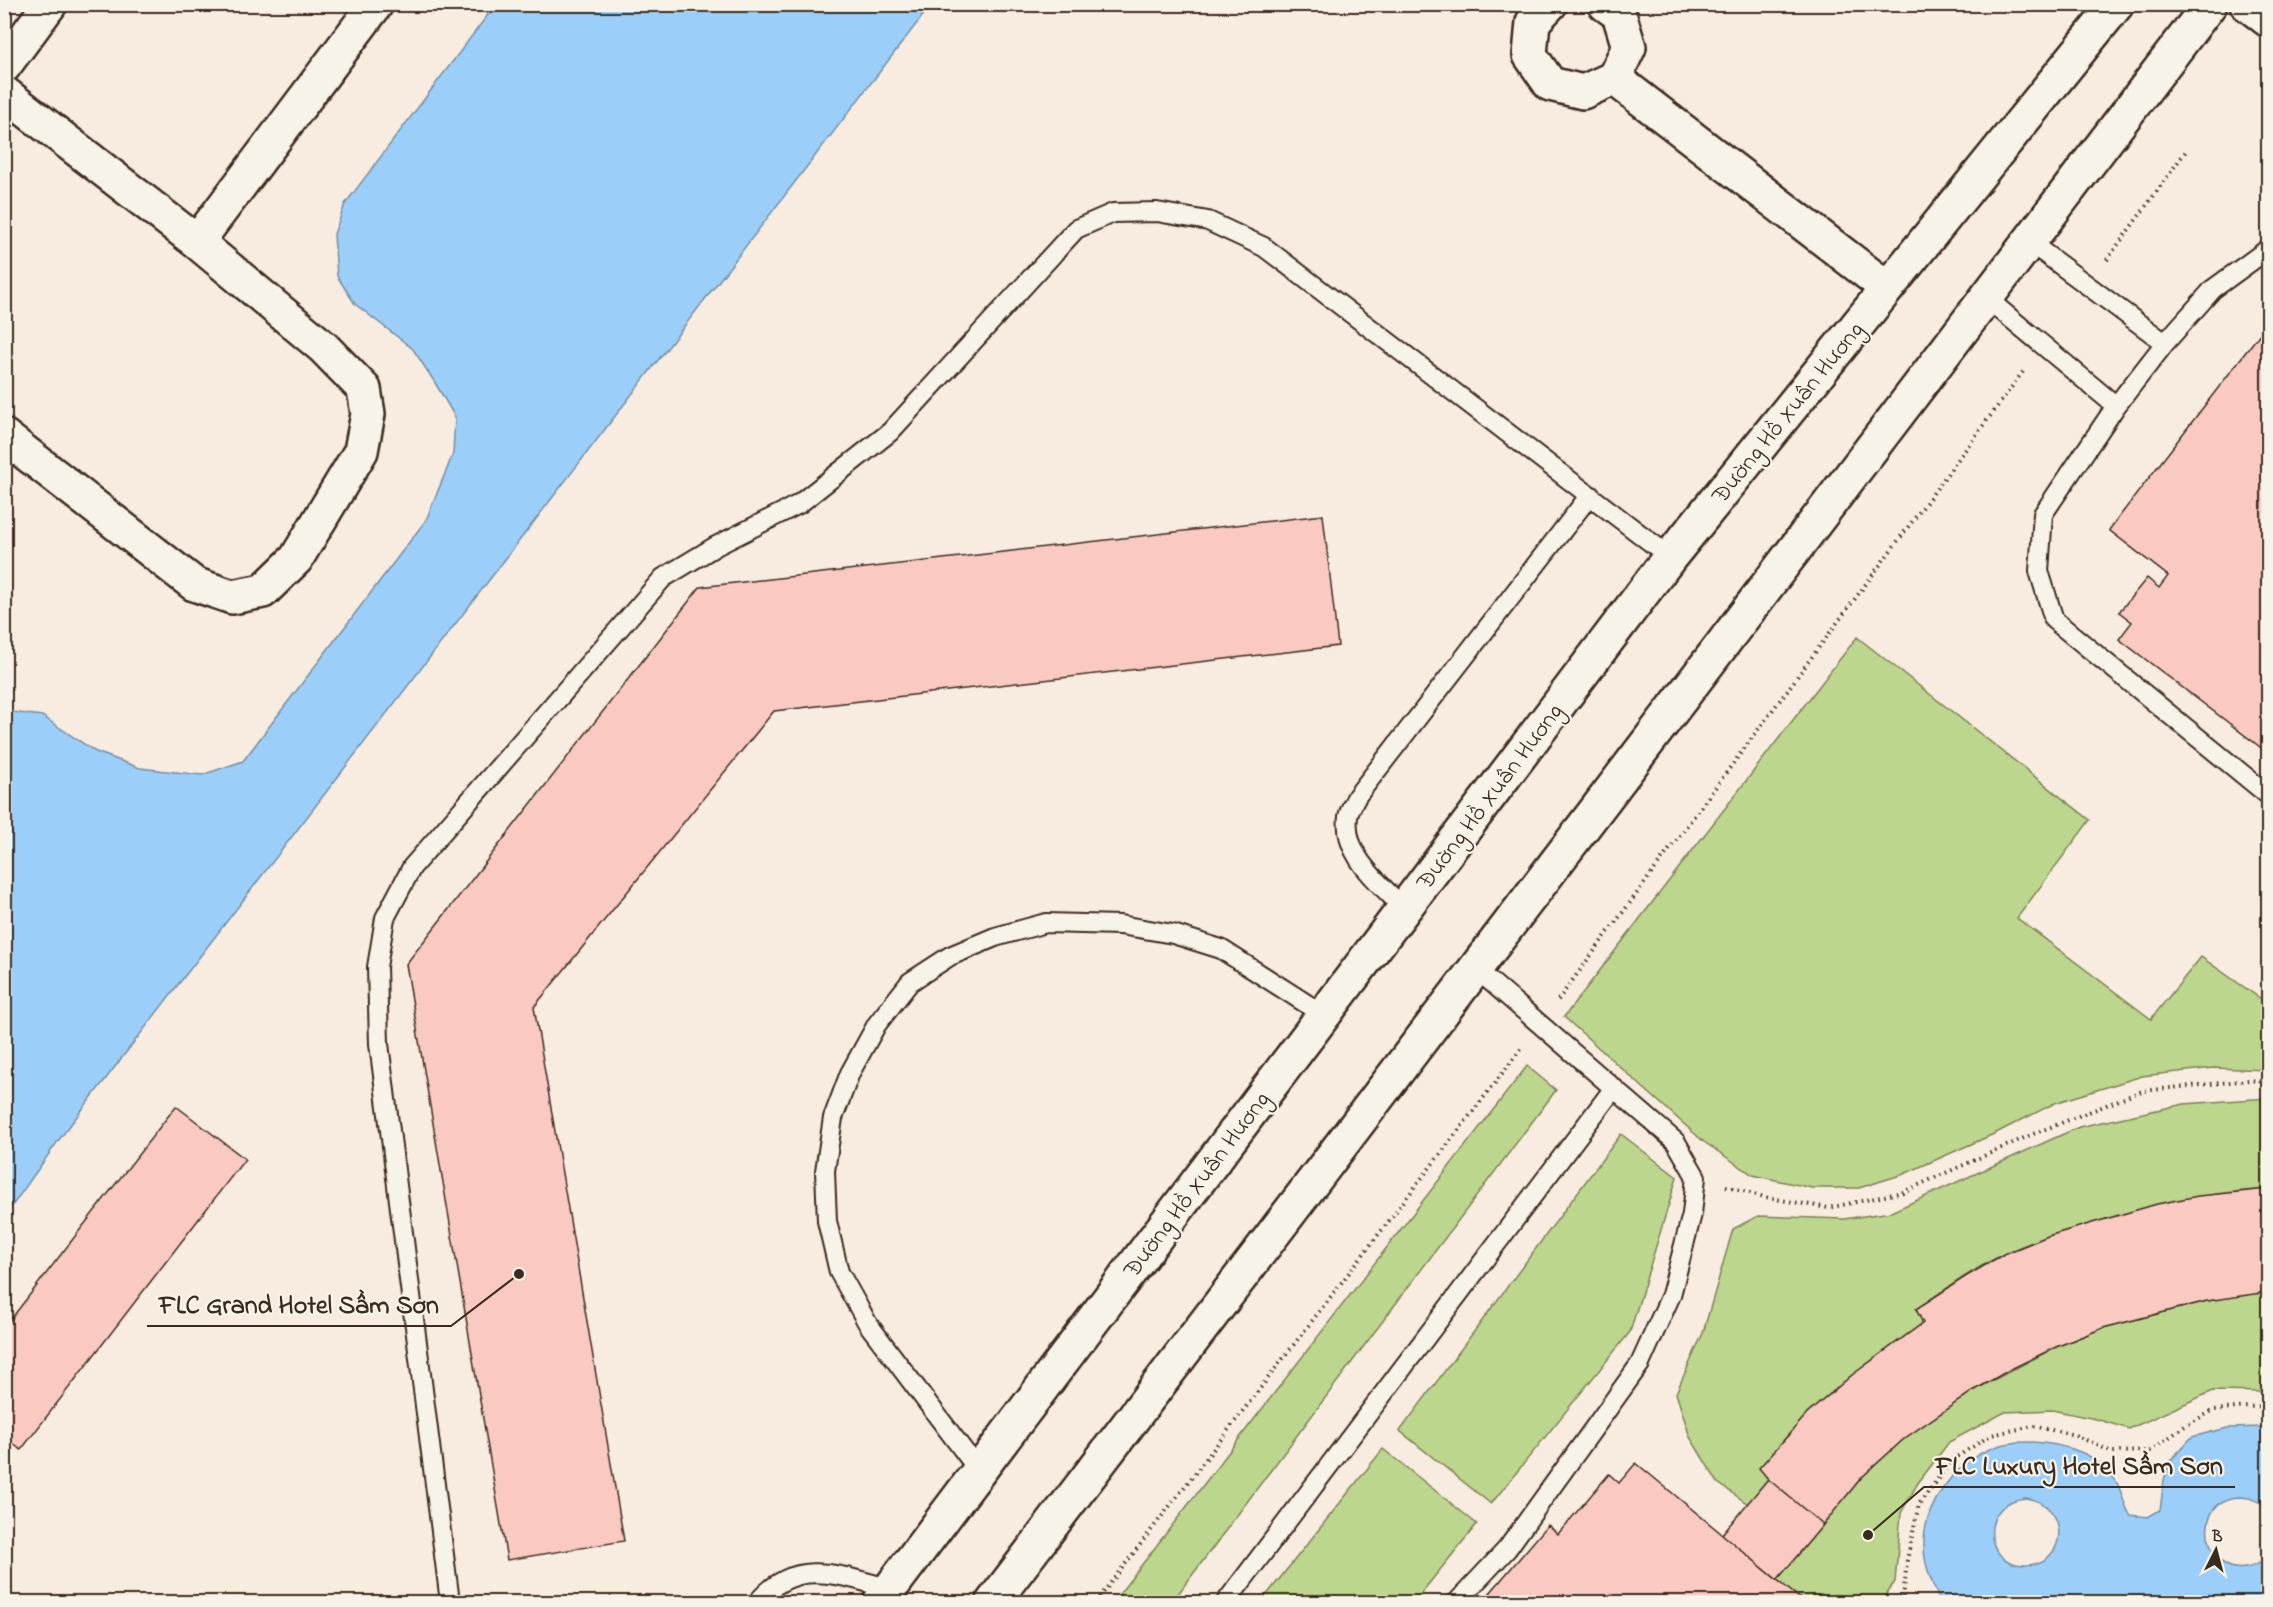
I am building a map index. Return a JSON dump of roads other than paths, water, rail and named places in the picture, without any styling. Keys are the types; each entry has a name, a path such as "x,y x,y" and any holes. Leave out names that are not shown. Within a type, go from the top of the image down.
{"main road":[{"path":"4,66 50,4"},
{"path":"198,242 376,4"},
{"path":"1550,4 1533,22 1530,56 1550,84 1583,92 1614,78 1629,47 1619,14 1605,4"},
{"name":"Đường Hồ Xuân Hương","path":"885,1596 1670,557 2117,4"},
{"path":"993,1602 2210,4"},
{"path":"2247,4 2268,20"},
{"path":"1614,78 1887,288"},
{"path":"4,93 198,242 323,347 364,389 368,414 361,451 296,559 263,591 232,597 194,584 4,436"}],"lane":[{"path":"450,1602 379,1044 377,968 385,918 412,867 663,578 716,546 800,504 890,432 1076,229 1113,213 1157,212 1208,221 1264,247 1670,557"},
{"path":"2028,241 2165,343"},
{"path":"2268,249 2213,290 2165,343 2116,406 2043,514 2039,571 2054,621 2268,795"},
{"path":"1985,297 2116,406"},
{"path":"1404,909 1356,856 1348,835 1348,815 1357,796 1590,495"},
{"path":"980,1471 868,1324 839,1272 827,1221 825,1171 833,1118 850,1072 877,1024 910,982 950,956 995,937 1046,923 1120,924 1173,934 1221,949 1324,1015"},
{"path":"1457,1602 1508,1550 1640,1364 1671,1295 1692,1214 1696,1177 1676,1142 1475,968"},
{"path":"1226,1602 1614,1088"},
{"path":"758,1602 766,1592 796,1575 825,1572 885,1596"}],"water":[{"path":"496,4 931,5 58,1141 5,1216 5,711 42,716 96,752 140,768 202,775 243,761 426,520 453,454 455,417 413,349 355,304 337,276 334,234 345,204"},
{"path":"2227,1428 2268,1428 2268,1509 2258,1501 2247,1498 2239,1497 2221,1503 2211,1514 2208,1530 2210,1545 2218,1559 2231,1567 2248,1568 2268,1557 2268,1602 1940,1601 1926,1563 1924,1549 1928,1518 1934,1503 1953,1476 1978,1455 2003,1445 2029,1442 2057,1445 2083,1453 2094,1459 2116,1481 2130,1515 2148,1517 2160,1510 2164,1480 2170,1461 2192,1437","holes":["2026,1498 2041,1503 2051,1512 2057,1523 2059,1534 2056,1546 2049,1556 2039,1563 2024,1565 2010,1562 2000,1555 1994,1544 1992,1532 1994,1520 2000,1510 2011,1502"]}],"place":[{"name":"FLC Grand Hotel Sầm Sơn","path":"519,1274"},
{"name":"FLC Luxury Hotel Sầm Sơn","path":"1868,1535"}]}
